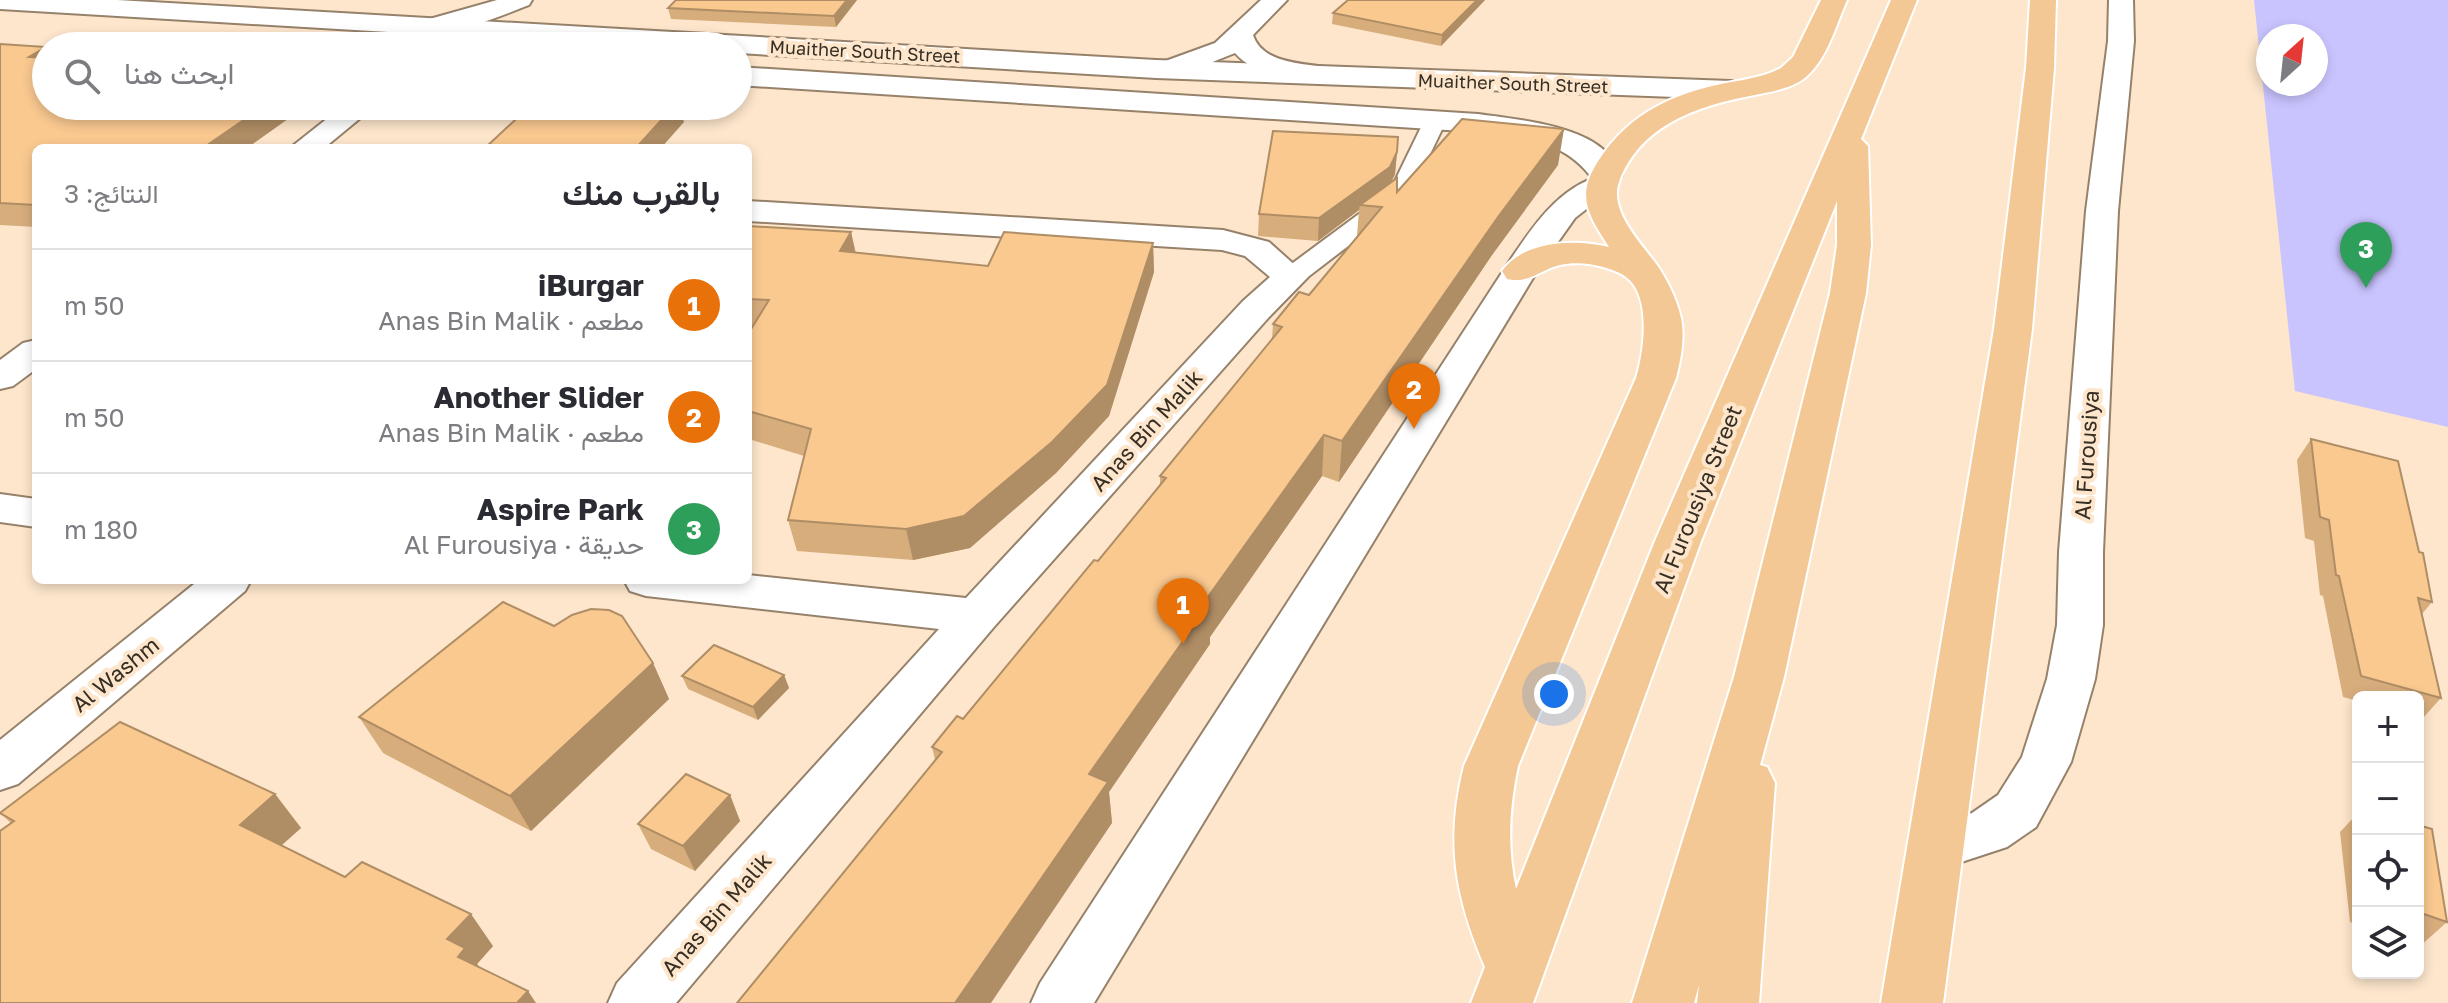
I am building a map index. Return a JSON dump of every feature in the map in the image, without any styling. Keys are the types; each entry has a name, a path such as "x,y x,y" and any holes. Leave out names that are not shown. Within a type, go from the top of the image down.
{"highway":[{"path":"1509,986 1483,871 1480,826 1483,795 1491,766 1666,348 1664,317 1643,271 1605,215 1602,205 1604,180 1646,122 1676,106 1769,83 1798,69 1834,0"},
{"name":"Al Furousiya Street","path":"1509,986 1678,541 1904,0"},
{"path":"1912,1003 2013,329 2040,68 2043,0"},
{"path":"1663,1003 1759,677 1848,293 1854,245 1851,130"},
{"path":"1520,271 1539,259 1567,253 1615,259 1643,271"},
{"path":"1728,1003 1759,677"}],"street":[{"path":"435,25 479,15 523,0 521,17 532,31"},
{"path":"1170,69 1213,55 1240,35 1275,0"},
{"name":"Al Furousiya","path":"1937,847 1988,831 2017,811 2046,762 2071,679 2080,625 2081,552 2102,211 2121,41 2121,0"},
{"name":"Muaither South Street","path":"0,1 549,32"},
{"path":"752,211 1223,240 1257,249 1291,277 1400,195 1436,119 1496,118 1567,131 1601,120 1591,103 1570,98 1433,88 1340,77 1258,59 1241,44 1240,35"},
{"name":"Muaither South Street","path":"752,44 1340,77 1731,90"},
{"name":"Muaither South Street","path":"752,77 1436,119 1518,130 1568,142 1599,161 1604,180"},
{"path":"310,144 342,120"},
{"path":"1061,1003 1520,271 1564,211 1604,180"},
{"name":"Anas Bin Malik","path":"638,1003 977,616 1256,309 1291,277"},
{"path":"0,378 32,354"},
{"path":"0,508 32,512"},
{"name":"Al Washm","path":"0,769 224,584"},
{"path":"683,584 977,616"}],"shaded area":[{"path":"2254,0 2448,0 2448,427 2295,391 2264,96 2328,96 2328,24 2257,24"}],"building":[{"path":"676,0 847,0 834,16 668,8"},
{"path":"1348,0 1477,0 1442,35 1333,13"},
{"path":"0,44 32,46 32,55 29,57 32,57 32,120 244,120 209,144 32,144 32,205 0,203"},
{"path":"1462,119 1564,129 1498,217 1342,441 1324,435 1205,601 1210,603 1089,774 1108,782 955,1003 737,1003 942,752 932,747 957,716 963,719 1166,478 1160,476 1282,327 1273,324 1299,292 1309,295 1382,207 1360,205 1397,178 1397,192"},
{"path":"515,120 661,120 640,144 489,144"},
{"path":"1273,131 1398,137 1397,152 1390,167 1319,218 1259,214"},
{"path":"752,226 851,232 840,251 988,266 1004,232 1153,243 1107,385 1052,442 964,516 906,529 788,520 811,429 752,412 752,328 769,300 752,299"},
{"path":"2311,439 2398,461 2419,552 2423,553 2432,602 2418,598 2441,698 2361,676 2339,576 2336,575 2329,520 2320,517"},
{"path":"503,602 554,626 572,615 591,609 609,610 622,616 653,663 510,796 359,717"},
{"path":"714,645 784,675 753,707 682,676"},
{"path":"120,722 275,794 240,825 345,877 362,862 471,914 447,939 465,948 458,957 528,991 517,1003 0,1003 0,831 14,821 0,813"},
{"path":"686,774 730,795 683,846 638,824"},
{"path":"2424,827 2432,829 2447,922 2424,914"}],"place":[{"name":"Aspire Park","path":"2366,288"},
{"name":"Another Slider","path":"1414,429"},
{"name":"iBurgar","path":"1183,644"}]}
